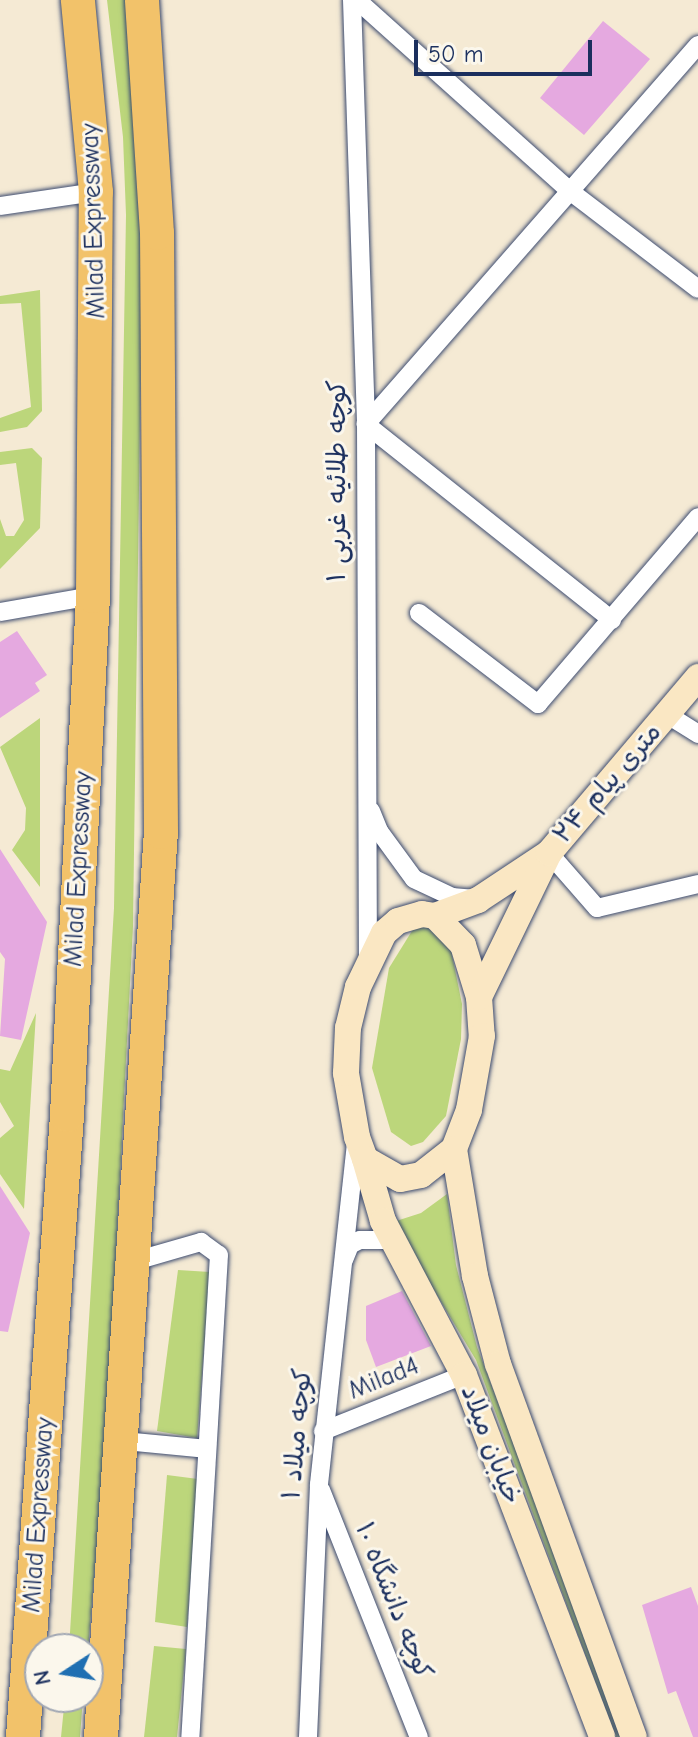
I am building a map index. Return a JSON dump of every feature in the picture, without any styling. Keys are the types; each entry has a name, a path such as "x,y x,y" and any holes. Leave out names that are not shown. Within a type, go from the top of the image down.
{"highway":[{"name":"Milad Expressway","path":"23,1737 67,1115 93,596 96,192 78,0"},
{"path":"101,1737 124,1441 161,832 157,233 142,0"}],"street":[{"path":"355,0 570,191 698,289"},
{"name":"کوچه طلائیه غربی ۱","path":"355,0 366,424 368,962"},
{"path":"612,620 366,424 698,45"},
{"path":"0,206 96,192"},
{"path":"419,613 538,704 698,517"},
{"path":"0,612 93,596"},
{"name":"۲۴ متری پیام","path":"549,853 698,677"},
{"path":"668,715 698,734"},
{"path":"366,798 379,831 414,879 452,897 478,900"},
{"path":"479,997 549,853 597,908 698,884"},
{"name":"خیابان میلاد","path":"549,853 478,900 435,916 398,921 384,933 368,962 348,1028 347,1086 361,1148 393,1240 464,1375 602,1737"},
{"path":"361,1148 400,1179 421,1175 454,1149 477,1071 482,1036 479,997 463,945 435,916"},
{"name":"کوچه میلاد ۱","path":"308,1737 323,1431 341,1266 361,1148"},
{"name":"خیابان میلاد","path":"454,1149 475,1276 498,1364 634,1737"},
{"path":"341,1266 350,1245 360,1240 393,1240"},
{"path":"135,1261 201,1242 219,1255 190,1737"},
{"name":"Milad4","path":"323,1431 464,1375"},
{"path":"124,1441 207,1449"},
{"name":"کوچه دانشگاه ۱۰","path":"319,1484 419,1737"}],"green space":[{"path":"107,0 125,0 143,199 133,926 107,1425 89,1633 70,1633 114,908 126,215 123,137"},
{"path":"40,290 42,411 27,427 0,432 0,418 31,407 21,303 0,304 0,296"},
{"path":"32,448 42,458 40,528 0,569 0,519 6,536 14,536 24,520 16,463 0,465 0,452"},
{"path":"40,718 40,887 12,850 25,830 26,808 0,747"},
{"path":"425,924 450,945 462,1004 461,1039 446,1116 423,1142 411,1146 391,1132 372,1068 389,968 415,926"},
{"path":"36,1013 24,1209 0,1174 0,1138 14,1126 0,1102 0,1069 10,1071"},
{"path":"447,1194 456,1265 477,1347 626,1737 616,1737 476,1360 393,1222 421,1213"},
{"path":"178,1270 210,1272 197,1438 157,1431"},
{"path":"167,1475 198,1479 187,1627 155,1622"},
{"path":"154,1646 186,1649 177,1737 144,1737"},
{"path":"63,1713 82,1713 80,1737 61,1737"}],"building":[{"path":"603,21 650,59 584,135 540,98"},
{"path":"17,631 47,675 35,683 40,691 0,718 0,642"},
{"path":"0,849 47,922 21,1040 0,1036 5,959 0,952"},
{"path":"0,1186 30,1233 8,1332 0,1331"},
{"path":"402,1291 431,1346 376,1367 366,1340 366,1306"},
{"path":"691,1587 698,1606 698,1737 693,1737 676,1691 668,1694 642,1605"}]}
